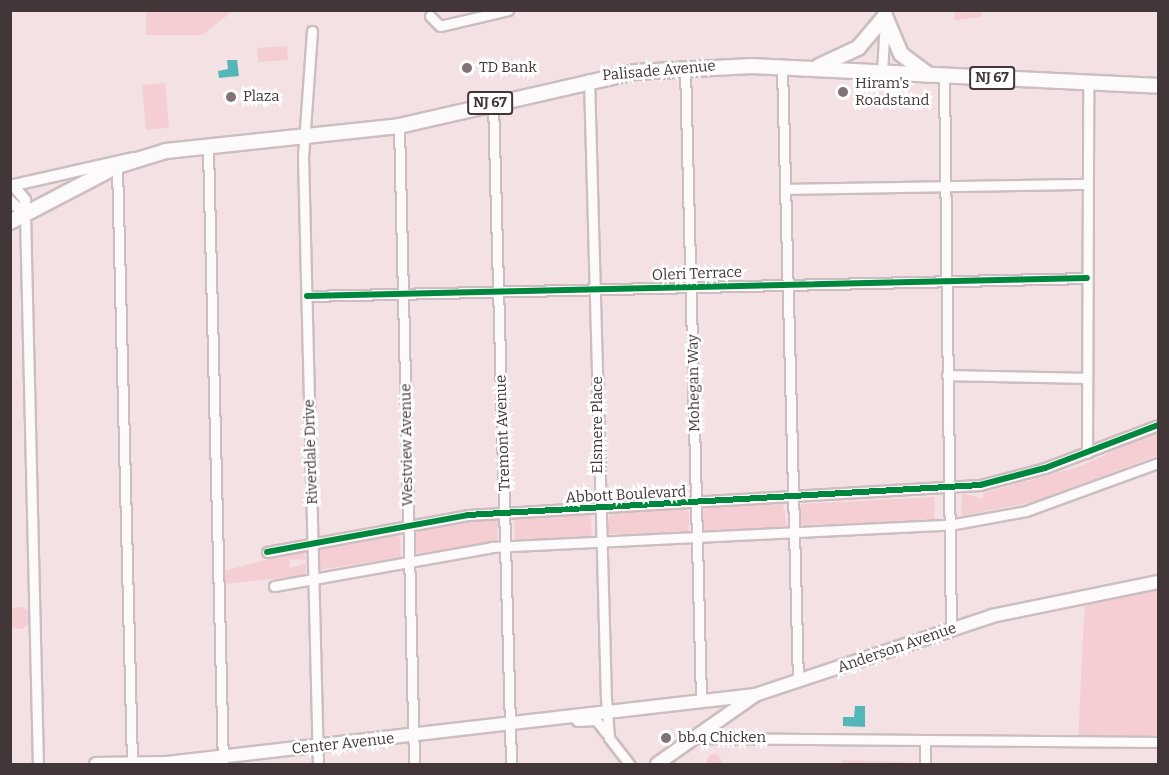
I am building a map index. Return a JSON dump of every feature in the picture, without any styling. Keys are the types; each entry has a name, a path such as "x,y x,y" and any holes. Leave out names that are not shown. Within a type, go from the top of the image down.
{"main road":[{"path":"814,68 858,48 886,13"},
{"path":"886,13 902,54 937,76"},
{"name":"Palisade Avenue","path":"140,158 166,152 304,140 399,126 589,79 685,67 814,68 1158,86"},
{"name":"NJ 67","path":"10,222 117,166 140,158"},
{"name":"Anderson Avenue","path":"657,765 755,695 992,616 1158,582"},
{"name":"Center Avenue","path":"96,765 223,760 553,720 608,710 755,695"}],"street":[{"path":"430,16 440,26 508,10"},
{"path":"882,72 886,13"},
{"name":"Riverdale Drive","path":"312,30 304,140 318,765"},
{"name":"Mohegan Way","path":"685,67 701,700"},
{"path":"782,67 798,681"},
{"path":"937,76 945,183 951,630"},
{"name":"Elsmere Place","path":"589,79 598,289 600,541 609,738"},
{"path":"1087,453 1088,83"},
{"name":"Tremont Avenue","path":"493,102 507,546 511,765"},
{"name":"Westview Avenue","path":"399,126 414,765"},
{"path":"208,148 223,760"},
{"path":"38,765 25,214 24,200 12,186 120,158 140,158"},
{"path":"117,166 132,764"},
{"path":"786,189 945,183 1087,184"},
{"path":"10,201 25,214"},
{"name":"Oleri Terrace","path":"307,296 788,283 1087,278"},
{"path":"947,375 1087,378"},
{"name":"Abbott Boulevard","path":"267,552 409,524 506,512 949,489 1018,476 1087,453 1158,425"},
{"path":"274,586 507,546 949,525 1026,511 1158,463"},
{"name":"Center Avenue","path":"553,720 596,720 609,738"},
{"path":"609,738 629,765"},
{"path":"695,738 1158,742"},
{"path":"925,741 925,765"}],"shaded area":[{"path":"146,10 233,11 202,35 146,35"},
{"path":"954,11 982,11 982,17 955,20"},
{"path":"287,46 288,60 258,62 257,48"},
{"path":"165,83 169,128 146,130 142,85"},
{"path":"1158,431 1158,455 1037,501 961,516 962,493 983,499 983,493 1078,467"},
{"path":"934,497 935,521 799,525 801,504"},
{"path":"783,504 787,524 782,529 704,530 703,512 709,507"},
{"path":"685,509 690,514 688,533 607,534 610,512"},
{"path":"591,513 592,538 515,541 514,516"},
{"path":"498,519 497,543 415,554 415,535 422,528"},
{"path":"394,534 400,537 401,557 319,570 319,548"},
{"path":"303,550 306,560 289,559 290,568 307,563 305,575 225,584 224,571"},
{"path":"1158,582 1158,742 1078,742 1085,597"},
{"path":"19,607 27,610 30,618 27,626 19,629 11,626 8,618 11,610"},
{"path":"711,754 717,754 721,761 717,768 711,768 707,764 707,758"},
{"path":"842,760 905,762 905,764 842,764"}],"water":[{"path":"227,60 237,60 239,76 219,78 218,71 228,69"},
{"path":"855,706 865,706 865,727 843,726 843,717 854,717"}],"cycle path":[{"path":"307,296 1087,278"},
{"path":"267,552 468,515 980,485 1045,468 1158,425"}],"place":[{"name":"TD Bank","path":"467,68"},
{"name":"Hiram's Roadstand","path":"843,92"},
{"name":"Plaza","path":"231,97"},
{"name":"bb.q Chicken","path":"666,738"}]}
